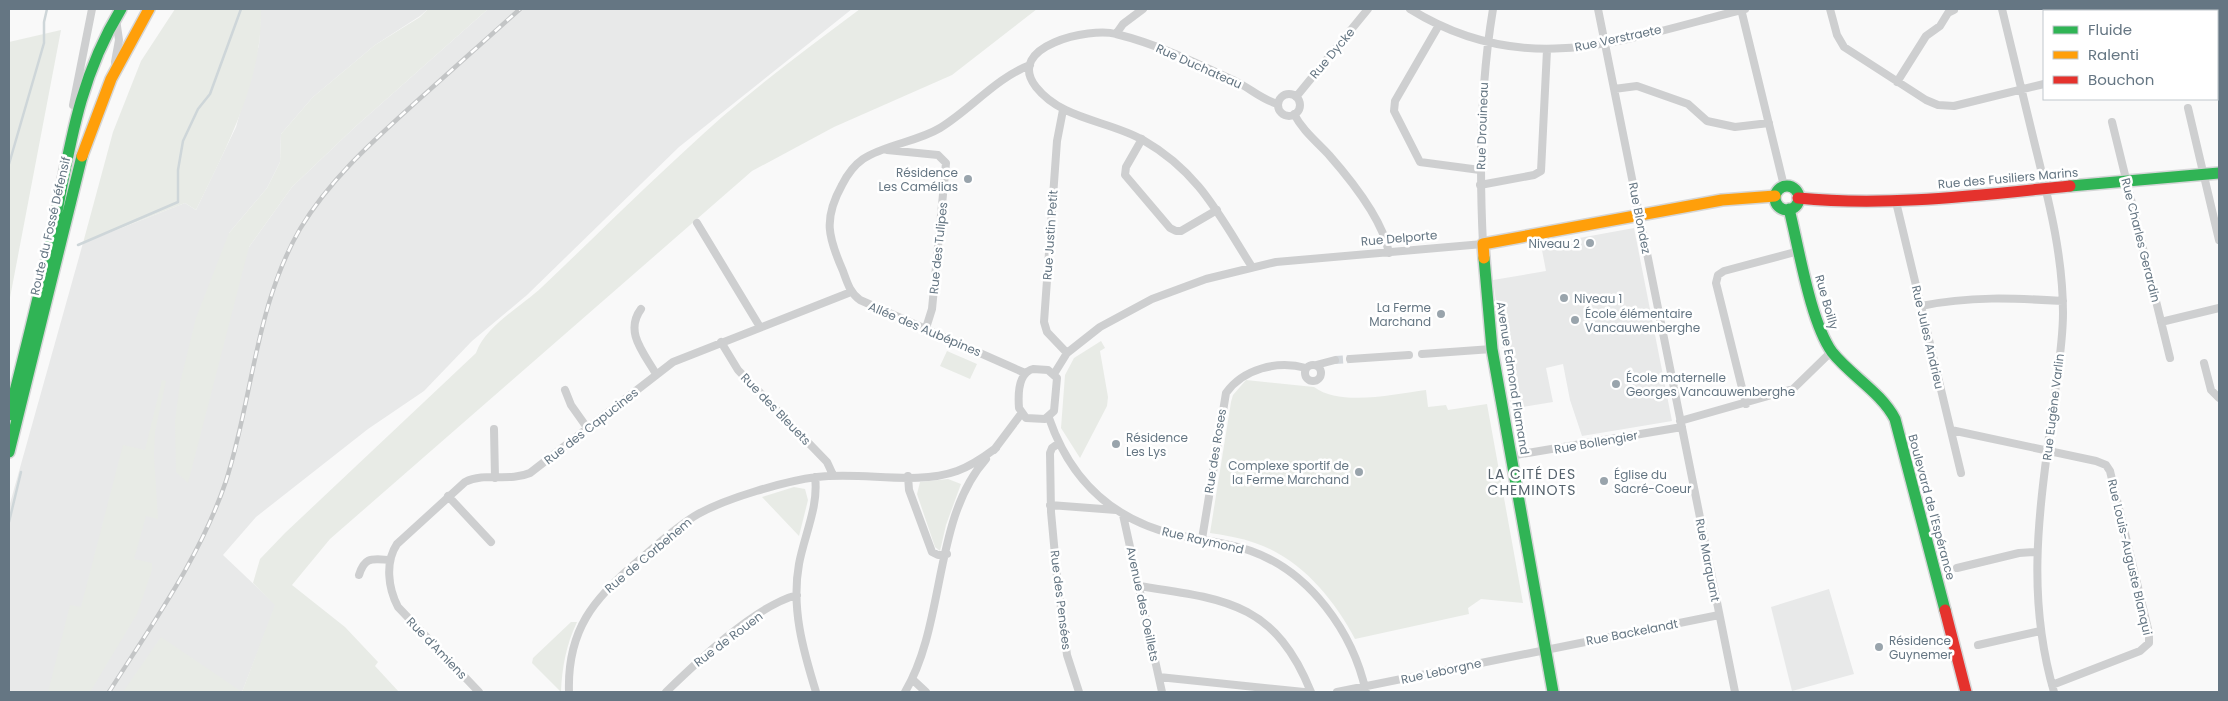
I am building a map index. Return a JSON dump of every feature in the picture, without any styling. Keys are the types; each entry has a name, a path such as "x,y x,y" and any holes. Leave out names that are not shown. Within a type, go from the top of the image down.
{"street":[{"name":"Route du Fossé Défensif","path":"52,237 66,138 92,9"},
{"path":"112,74 149,9"},
{"path":"1143,9 1124,24 1116,34 1102,33 1062,38 1046,46 1036,54 1030,65 1030,76 1034,85 1063,110 1116,127 1142,139 1185,171 1204,191 1218,210 1252,267"},
{"name":"Rue Dycke","path":"1278,104 1284,95 1296,97 1368,9"},
{"name":"Rue Verstraete","path":"1410,9 1439,25 1488,42 1515,48 1547,50 1605,43 1742,9"},
{"name":"Rue Drouineau","path":"1483,244 1480,170 1483,92 1488,42 1494,9"},
{"name":"Rue Blondez","path":"1598,9 1681,424"},
{"path":"1742,9 1784,186"},
{"path":"1830,9 1837,35 1842,45 1930,102 1946,106 2043,84"},
{"name":"Rue Eugène Varlin","path":"2002,9 2046,189 2058,247 2063,301 2061,340 2036,552 2036,588 2040,630 2053,688"},
{"path":"1897,82 1926,36 1940,26 1948,13 1954,10"},
{"name":"Route du Fossé Défensif","path":"9,415 52,237 77,110 95,54 117,11"},
{"name":"Route du Fossé Défensif","path":"9,452 78,166 92,120 112,74 118,45 117,11"},
{"path":"1439,25 1395,102 1394,111 1417,158 1422,163 1480,170"},
{"name":"Rue Duchateau","path":"1116,34 1206,67 1244,86 1266,100 1278,104"},
{"path":"1480,185 1534,175 1541,170 1547,50"},
{"path":"851,292 834,250 829,221 837,194 849,172 861,160 939,129 1015,72 1030,65"},
{"path":"1614,89 1637,86 1688,104 1707,122 1736,127 1768,123"},
{"path":"1294,114 1299,107 1296,97"},
{"path":"1278,104 1282,112 1294,114"},
{"path":"2188,108 2219,240"},
{"name":"Rue Justin Petit","path":"1063,110 1057,141 1044,322 1047,332 1067,353"},
{"path":"1294,114 1303,130 1328,154 1356,190 1384,238 1389,253"},
{"name":"Rue Charles Gerardin","path":"2112,122 2170,358"},
{"path":"1142,139 1126,167 1125,175 1170,228 1181,231 1218,210"},
{"name":"Rue des Tulipes","path":"885,150 938,155 945,160 946,167 932,309 926,328"},
{"name":"Rue des Fusiliers Marins","path":"1798,198 1840,202 1896,202 2219,173"},
{"path":"1784,186 1794,189 1798,198 1796,205 1789,209 1778,205 1775,196 1778,190 1784,186"},
{"name":"Rue Delporte","path":"1054,374 1067,353 1100,327 1152,299 1197,282 1252,267 1284,262 1483,244 1722,200 1775,196"},
{"name":"Rue Jules Andrieu","path":"1896,202 1961,473"},
{"name":"Rue Boilly","path":"1789,209 1817,322 1831,352"},
{"path":"696,223 760,326"},
{"name":"Avenue Edmond Flamand","path":"1483,244 1492,349 1553,692"},
{"path":"1746,404 1721,310 1716,283 1717,277 1724,271 1799,251"},
{"name":"Rue des Capucines","path":"390,560 397,544 448,496 468,480 515,478 530,473 656,374 684,357 851,292"},
{"name":"Allée des Aubépines","path":"851,292 871,307 926,328 1025,373"},
{"path":"1921,306 1982,297 2063,301"},
{"path":"2161,322 2219,308"},
{"path":"642,309 636,318 634,333 656,374"},
{"name":"Rue des Bleuets","path":"721,342 735,366 827,462 834,475"},
{"path":"1422,354 1492,349"},
{"path":"1681,424 1793,390 1831,352"},
{"name":"Boulevard de l'Espérance","path":"1831,352 1845,368 1888,407 1895,419 1966,692"},
{"path":"1350,359 1409,355"},
{"name":"Rue des Roses","path":"1202,539 1226,393 1242,376 1255,370 1295,366 1306,368 1311,365 1336,360"},
{"path":"2204,363 2211,390 2219,398"},
{"path":"1306,368 1306,378 1315,381 1321,374 1316,365"},
{"path":"1035,369 1046,370 1054,374 1057,380 1054,408 1049,418 1029,418 1021,414 1018,403 1021,379 1025,373 1035,369"},
{"path":"565,390 571,405 588,429"},
{"path":"905,692 912,680 929,631 954,522 965,492 979,468 1021,414"},
{"name":"Rue Raymond","path":"1049,418 1059,443 1086,483 1123,515 1160,530 1233,545 1260,554 1281,566 1304,583 1336,622 1354,656 1365,689"},
{"name":"Rue Bollengier","path":"1510,456 1681,424"},
{"name":"Rue Marquant","path":"1681,424 1735,692"},
{"path":"494,429 495,478"},
{"name":"Rue Louis-Auguste Blanqui","path":"1951,430 2100,462 2108,468 2149,637 2147,645 2140,651 2053,688"},
{"name":"Rue des Pensées","path":"1059,443 1052,448 1050,453 1050,505 1065,642 1080,692"},
{"name":"Rue de Corbehem","path":"569,692 572,656 583,624 602,594 623,573 698,514 718,505 815,477 834,475 938,476 958,471 996,448"},
{"path":"908,476 909,490 931,550 936,554 947,554"},
{"path":"815,477 816,495 799,563 797,595 802,645 816,692"},
{"path":"448,496 491,542"},
{"path":"1050,505 1116,510"},
{"name":"Avenue des Oeillets","path":"1123,515 1162,692"},
{"path":"1956,568 2019,553 2036,552"},
{"path":"359,575 363,565 368,560 390,560"},
{"name":"Rue d'Amiens","path":"390,560 390,581 396,602 405,615 479,692"},
{"path":"1139,586 1217,600 1256,617 1272,628 1290,649 1311,692"},
{"name":"Rue de Rouen","path":"666,692 729,635 768,609 797,595"},
{"name":"Rue Backelandt","path":"1545,649 1719,615"},
{"path":"1978,645 2040,630"},
{"name":"Rue Leborgne","path":"1337,692 1365,689 1545,649"},
{"path":"1159,677 1304,692"},
{"path":"912,680 926,692"}],"shaded area":[{"path":"175,9 261,9 256,62 240,113 196,210 185,203 83,243 113,132 141,61"},
{"path":"261,9 428,9 375,45 313,97 281,134 280,162 267,188 229,233 249,247 292,187 355,127 488,9 852,9 679,147 527,295 472,341 424,391 368,429 256,517 223,555 276,605 242,692 9,692 9,507 83,243 185,203 196,210 236,127 259,45"},
{"path":"428,9 488,9 355,127 292,187 249,247 188,483 176,472 175,421 180,383 196,318 229,233 267,188 280,162 281,134 313,97 375,45 420,17"},
{"path":"860,9 1037,9 952,75 834,127 752,171 330,539 292,585 345,627 378,662 375,666 399,692 242,692 275,605 253,583 260,559 285,533 476,353 481,343 496,325 542,287 722,117 773,75"},
{"path":"61,30 9,303 9,42"},
{"name":"École élémentaire Vancauwenberghe","path":"1634,228 1672,421 1582,436 1570,400 1563,364 1546,368 1553,402 1511,409 1493,280 1546,271 1541,245"},
{"path":"1101,341 1105,348 1100,351 1108,397 1107,406 1080,458 1061,428 1065,375 1074,358"},
{"path":"947,351 977,364 970,379 940,366"},
{"path":"162,380 166,381 155,432 154,456 158,519 146,516 134,559 152,563 152,570 137,614 90,692 48,692 70,605 81,607 123,445 145,450"},
{"name":"Complexe sportif de la Ferme Marchand","path":"1246,380 1314,387 1325,393 1353,398 1368,398 1426,390 1428,407 1446,405 1448,410 1487,404 1523,603 1481,599 1468,608 1469,614 1355,639 1337,609 1301,569 1287,559 1255,543 1210,533 1231,402 1233,395"},
{"path":"948,479 961,484 946,525 940,551 935,547 917,494 920,482"},
{"path":"794,487 805,489 808,500 799,536 762,497"},
{"path":"1829,589 1854,674 1792,691 1771,607"},
{"path":"571,622 577,622 565,657 561,692 532,663 533,658"},
{"path":"161,637 242,692 123,692"}],"waterway":[{"path":"9,164 44,43 44,22 47,9"},
{"path":"78,245 178,202 178,170 183,141 198,109 210,94 241,9"},
{"path":"9,522 21,472"}],"tunnel":[{"path":"1335,360 1350,359"}],"railway":[{"path":"109,692 174,590 203,537 215,509 226,481 235,449 256,353 273,289 300,229 325,194 353,161 520,9"}],"traffic: fast":[{"path":"9,415 52,237 76,120 94,64 121,9"},
{"path":"9,452 82,156"},
{"path":"2070,186 2219,173"},
{"path":"1787,186 1795,190 1799,198 1795,206 1787,210 1779,206 1775,198 1779,190 1787,186"},
{"path":"1789,209 1811,303 1824,339 1832,352 1874,392 1895,419 1945,610"},
{"path":"1484,258 1492,349 1553,692"}],"traffic: slow":[{"path":"82,156 111,79 149,9"},
{"path":"1484,258 1483,244 1722,200 1775,196"}],"traffic: jam":[{"path":"1798,198 1900,201 2070,186"},
{"path":"1945,610 1966,692"}],"place":[{"name":"Résidence Les Camélias","path":"968,179"},
{"name":"Niveau 2","path":"1590,243"},
{"name":"Niveau 1","path":"1564,298"},
{"name":"La Ferme Marchand","path":"1441,314"},
{"name":"École élémentaire Vancauwenberghe","path":"1575,320"},
{"name":"École maternelle Georges Vancauwenberghe","path":"1616,384"},
{"name":"Résidence Les Lys","path":"1116,444"},
{"name":"Complexe sportif de la Ferme Marchand","path":"1359,472"},
{"name":"Église du Sacré-Coeur","path":"1604,481"},
{"name":"Résidence Guynemer","path":"1879,647"}],"district":[{"name":"LA CITÉ DES CHEMINOTS","path":"1532,482"}]}
